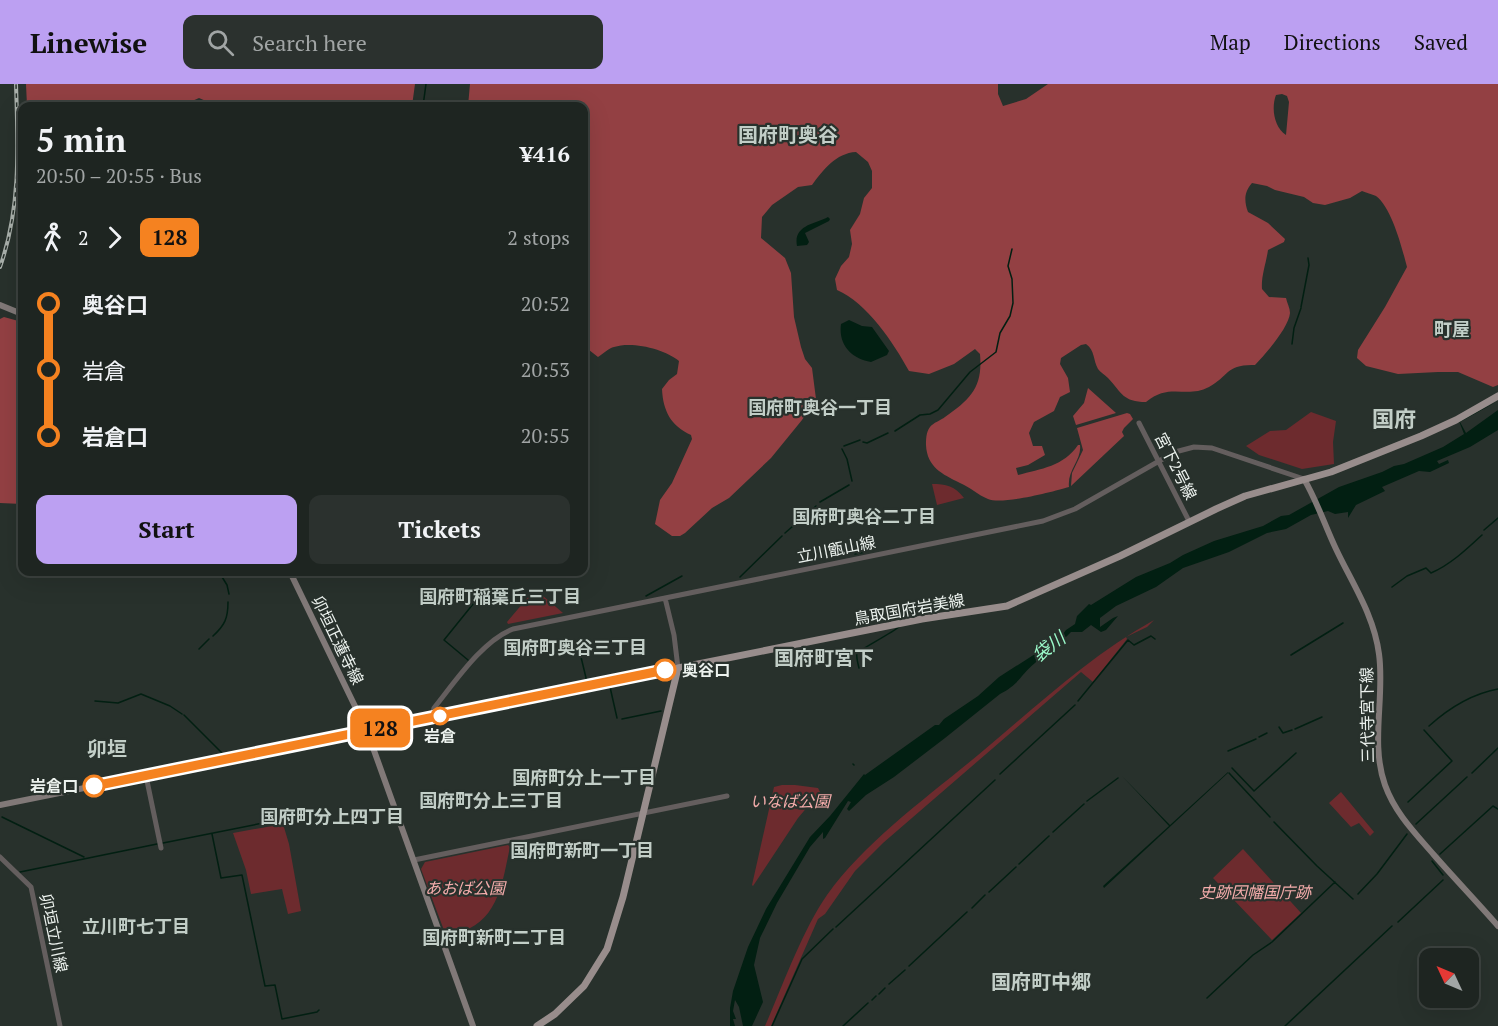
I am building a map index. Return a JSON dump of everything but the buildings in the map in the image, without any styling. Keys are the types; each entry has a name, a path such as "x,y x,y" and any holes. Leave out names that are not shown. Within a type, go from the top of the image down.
{"main road":[{"path":"0,305 18,312"},
{"name":"鳥取国府岩美線","path":"678,668 922,619 1007,606 1120,556 1245,496 1342,468 1424,435 1498,396"},
{"name":"三代寺宮下線","path":"1304,479 1329,529 1335,547 1363,600 1377,641 1380,670 1378,762 1385,785 1409,827 1498,926"},
{"name":"卯垣正蓮寺線","path":"292,576 367,731 473,1026"},
{"path":"0,805 678,668 623,897 607,949 584,986 555,1014 537,1026"}],"street":[{"name":"宮下2号線","path":"1139,423 1189,521"},
{"name":"立川甑山線","path":"432,718 434,708 486,646 502,633 523,626 1043,521 1075,508 1183,449 1204,446 1231,453 1304,479"},
{"path":"665,598 674,635 678,668"},
{"path":"146,776 161,848"},
{"path":"414,860 727,796"},
{"name":"卯垣立川線","path":"0,857 31,887 60,1026"}],"green space":[{"path":"1311,412 1336,421 1333,442 1334,464 1302,469 1259,455 1246,446 1270,431 1286,430"},
{"path":"932,484 950,487 964,498 937,505"},
{"path":"535,589 563,613 508,624 507,622"},
{"path":"1154,620 1147,627 1128,636 1131,634"},
{"path":"1126,637 1093,682 1081,672 883,843 855,871 825,914 818,919 771,1026 765,1026 801,941 818,909 843,874 901,818 1066,681"},
{"name":"いなば公園","path":"782,785 818,788 820,792 798,818 753,886 774,787"},
{"path":"1341,792 1374,832 1370,836 1359,823 1351,827 1329,803"},
{"path":"283,824 289,844 301,911 288,914 282,889 251,894 246,870 233,833"},
{"name":"あおば公園","path":"508,845 510,847 502,884 492,908 475,925 456,933 445,933 421,869 425,862"},
{"name":"史跡因幡国庁跡","path":"1243,849 1301,913 1272,940 1213,878"}],"shaded area":[{"path":"26,84 415,84 413,102 206,102 199,98 190,102 27,102"},
{"path":"470,84 998,84 998,94 1003,106 1026,99 1048,84 1498,84 1498,385 1493,387 1458,372 1398,374 1366,366 1357,358 1358,350 1407,267 1396,229 1387,209 1376,196 1362,191 1350,198 1325,205 1252,183 1247,190 1246,197 1248,212 1268,223 1285,239 1284,242 1268,250 1262,289 1269,297 1286,298 1290,309 1289,319 1265,355 1255,365 1238,366 1216,383 1201,390 1163,393 1146,402 1138,402 1124,396 1098,369 1089,346 1081,345 1061,358 1060,364 1068,378 1070,392 1060,397 1054,411 1034,422 1029,433 1033,446 1042,446 1045,455 1028,465 1016,468 1018,475 1051,466 1066,458 1080,445 1079,456 1070,475 1069,487 1015,499 988,499 937,469 929,459 926,445 930,427 962,404 973,391 979,375 980,354 975,349 954,364 929,374 909,371 878,324 859,304 837,290 835,279 841,266 849,257 852,244 850,230 860,214 864,198 872,188 872,171 868,162 856,152 836,159 812,185 798,187 772,205 762,217 761,238 785,258 791,273 794,317 805,359 812,368 816,399 771,458 729,498 712,508 680,536 672,536 655,524 660,500 672,483 692,439 691,435 678,427 669,417 664,404 662,389 677,374 679,361 648,347 630,345 614,347 598,357 588,349 588,102 468,102","holes":["1276,95 1287,96 1289,102 1286,135 1276,122 1274,106"]},
{"path":"4,317 18,321 18,504 0,503 0,319"},
{"path":"1088,388 1116,413 1076,425 1073,416 1084,403"},
{"path":"1127,413 1133,419 1124,428 1122,432 1124,436 1071,486 1072,473 1083,450 1077,428"}],"water":[{"path":"828,217 829,221 805,233 809,242 807,245 797,246 798,234 802,229"},
{"path":"849,320 862,326 872,327 889,351 887,355 871,362 852,354 844,344 841,332 841,324"},
{"name":"袋川","path":"1498,401 1460,422 1466,433 1498,410 1498,430 1470,447 1437,461 1439,464 1448,460 1449,463 1430,472 1419,471 1382,487 1385,491 1356,505 1348,518 1348,512 1335,514 1328,511 1311,515 1286,529 1267,533 1229,552 1183,568 1156,587 1116,606 1100,618 1100,627 1118,616 1106,630 1101,632 1091,625 1082,632 1071,632 1030,667 1012,687 894,777 866,795 849,811 847,809 851,802 848,801 825,838 823,839 823,832 810,847 777,903 760,938 754,965 763,1002 752,1026 743,1026 735,1000 733,1011 736,1019 733,1019 735,1026 730,1026 733,991 748,947 766,909 810,837 864,774 935,725 939,725 999,677 1060,638 1075,624 1077,616 1089,604 1091,605 1136,577 1214,541 1263,526 1281,516 1289,515 1339,487 1404,464 1443,447 1464,434 1459,421"},
{"path":"1228,772 1104,888 1103,886 1169,826 1122,776 1170,825"}],"waterway":[{"path":"424,102 426,84"},
{"path":"895,431 920,415 938,410 970,372 996,352 1000,333 1010,316 1013,303 1012,279 1008,266 1012,249"},
{"path":"1301,307 1309,265 1308,258"},
{"path":"1292,344 1294,328 1301,308"},
{"path":"863,442 867,443 888,433"},
{"path":"844,446 860,440"},
{"path":"842,449 852,481"},
{"path":"820,502 849,485"},
{"path":"785,533 816,506"},
{"path":"1484,530 1498,518"},
{"path":"1392,587 1407,576 1426,568 1431,573 1445,566 1482,535"},
{"path":"740,577 782,536"},
{"path":"855,554 865,552"},
{"path":"221,576 229,594"},
{"path":"646,596 682,576"},
{"path":"468,660 444,640 486,588"},
{"path":"213,636 225,621 228,602"},
{"path":"1291,655 1343,623"},
{"path":"859,668 857,653 899,627"},
{"path":"1078,701 1128,640 1134,645 1151,636 1155,639"},
{"path":"199,649 209,639"},
{"path":"581,657 587,682"},
{"path":"589,690 610,687 617,718"},
{"path":"1429,726 1444,713 1461,703 1479,694 1498,689"},
{"path":"95,701 118,703 141,694 170,706 182,714"},
{"path":"1000,774 1075,705"},
{"path":"622,719 661,711"},
{"path":"184,715 225,756"},
{"path":"1295,729 1322,717"},
{"path":"1279,727 1283,733 1292,730"},
{"path":"1408,802 1452,761 1424,730"},
{"path":"1259,737 1267,733"},
{"path":"1228,751 1256,739"},
{"path":"1472,773 1498,748"},
{"path":"1232,768 1254,791 1296,753"},
{"path":"1229,773 1270,817"},
{"path":"1416,824 1467,777"},
{"path":"1087,801 1118,778"},
{"path":"836,927 995,780"},
{"path":"1053,832 1084,804"},
{"path":"1440,854 1493,806 1498,809"},
{"path":"2,817 84,857"},
{"path":"163,843 283,819"},
{"path":"1274,822 1353,899"},
{"path":"212,834 221,878 242,875 265,986 275,985 282,1019 319,1010"},
{"path":"1358,894 1377,874 1407,834"},
{"path":"1019,864 1049,836"},
{"path":"20,872 157,844"},
{"path":"1432,861 1443,875"},
{"path":"989,892 1016,867"},
{"path":"1398,922 1443,880"},
{"path":"1207,998 1253,955 1272,942 1335,882"},
{"path":"972,908 985,895"},
{"path":"909,966 967,912"},
{"path":"1285,1026 1392,926"},
{"path":"772,1026 802,959 833,929"},
{"path":"889,984 905,970"},
{"path":"879,994 885,988"},
{"path":"872,1000 876,996"},
{"path":"843,1026 868,1003"}],"railway":[{"path":"0,267 7,245 15,200 17,177 16,84"}],"bus line":[{"name":"128","path":"94,786 665,670"}],"place":[{"name":"奥谷口","path":"665,670"},
{"name":"岩倉","path":"440,716"},
{"name":"岩倉口","path":"94,786"}],"district":[{"name":"国府町奥谷","path":"788,135"},
{"name":"町屋","path":"1452,330"},
{"name":"国府町奥谷一丁目","path":"820,408"},
{"name":"国府","path":"1394,419"},
{"name":"国府町奥谷二丁目","path":"864,517"},
{"name":"国府町稲葉丘三丁目","path":"500,597"},
{"name":"国府町奥谷三丁目","path":"575,648"},
{"name":"国府町宮下","path":"824,658"},
{"name":"卯垣","path":"107,749"},
{"name":"国府町分上一丁目","path":"584,778"},
{"name":"国府町分上三丁目","path":"491,801"},
{"name":"国府町分上四丁目","path":"332,817"},
{"name":"国府町新町一丁目","path":"582,851"},
{"name":"立川町七丁目","path":"136,927"},
{"name":"国府町新町二丁目","path":"494,938"},
{"name":"国府町中郷","path":"1041,982"}]}
